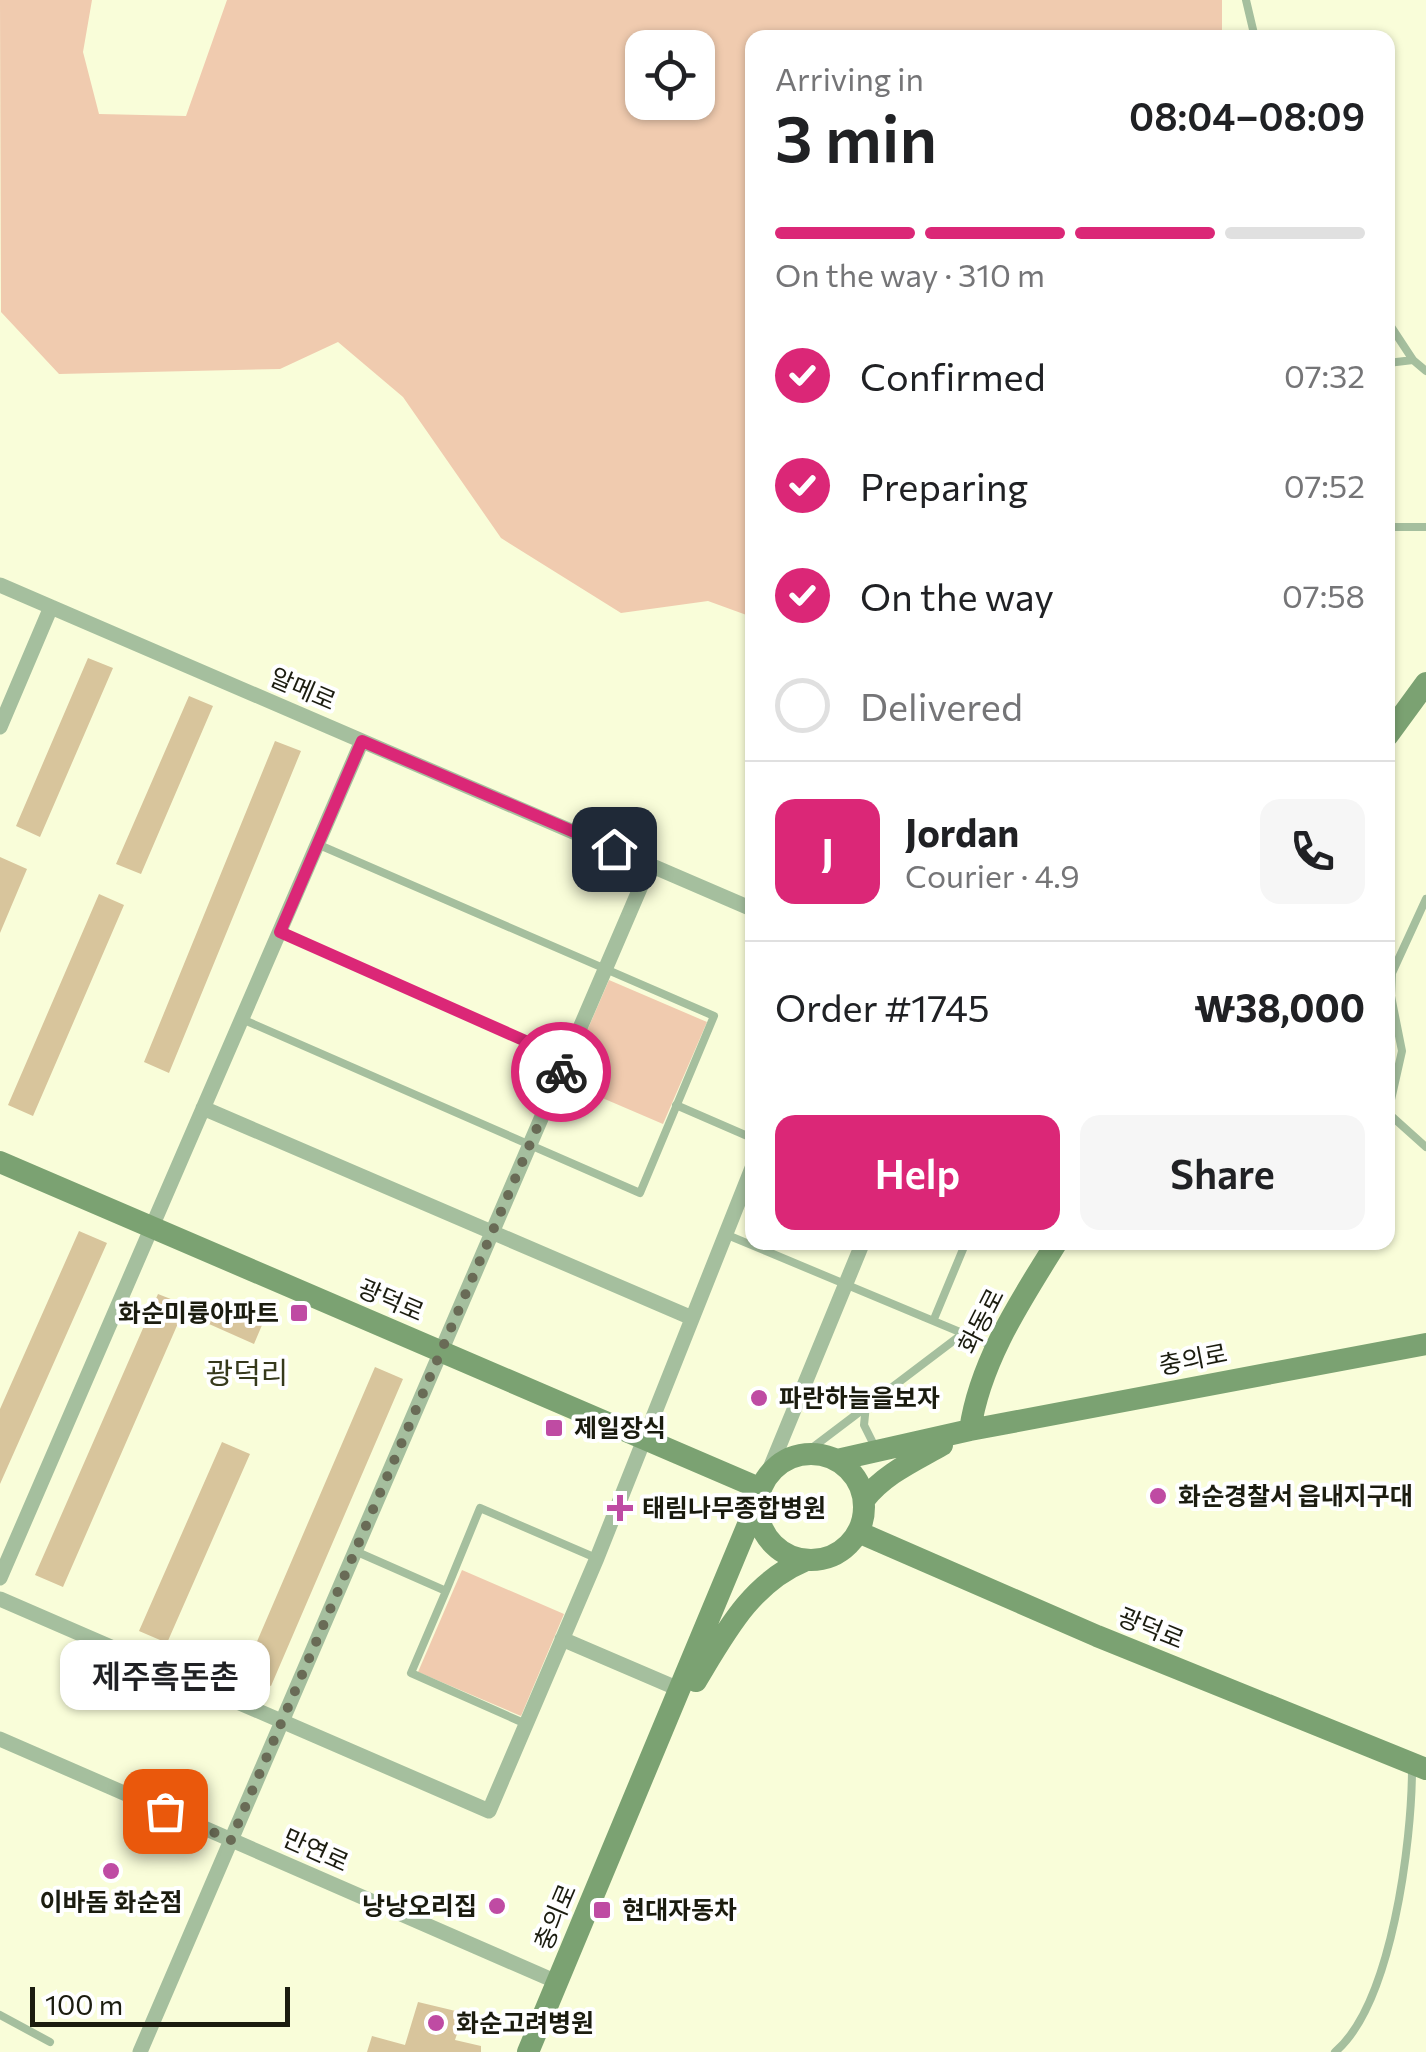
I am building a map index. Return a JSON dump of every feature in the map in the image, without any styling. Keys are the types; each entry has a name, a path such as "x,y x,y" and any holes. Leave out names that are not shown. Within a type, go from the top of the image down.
{"street":[{"name":"알메로","path":"0,585 745,906"},
{"path":"0,727 51,607"},
{"path":"1395,725 1426,683"},
{"path":"0,1578 362,741"},
{"path":"140,2052 650,865"},
{"path":"203,1108 692,1318"},
{"name":"광덕로","path":"0,1162 761,1490"},
{"path":"0,1599 489,1811 646,1439 745,1185"},
{"path":"761,1490 790,1458 804,1454 837,1460 859,1483 864,1500 858,1532 836,1555 804,1560 788,1556 764,1535 761,1490 861,1250"},
{"name":"화동로","path":"970,1430 973,1409 996,1348 1051,1250"},
{"name":"충의로","path":"837,1460 970,1430 1426,1344"},
{"name":"충의로","path":"864,1500 874,1486 894,1472 970,1430"},
{"name":"충의로","path":"528,2052 761,1490"},
{"name":"광덕로","path":"858,1532 1096,1636 1419,1766"},
{"name":"충의로","path":"656,1748 738,1614 778,1571 804,1560"},
{"path":"562,1639 680,1690"},
{"name":"만연로","path":"0,1739 558,1982"}],"lane":[{"path":"1246,0 1253,30"},
{"path":"1395,332 1426,370"},
{"path":"1395,362 1414,360"},
{"path":"1395,527 1426,527"},
{"path":"242,1019 640,1192 714,1016 317,844"},
{"path":"1395,966 1426,899"},
{"path":"280,932 566,1059"},
{"path":"1395,1012 1402,1051 1395,1082"},
{"path":"676,1106 745,1135"},
{"path":"1395,1120 1426,1147"},
{"path":"725,1234 745,1242"},
{"path":"764,1250 996,1348"},
{"path":"934,1319 963,1250"},
{"path":"804,1454 965,1332"},
{"path":"864,1407 867,1436 883,1452"},
{"path":"526,1724 411,1673 480,1508 597,1558"},
{"path":"355,1551 446,1591"},
{"path":"1335,2052 1352,2035 1376,1992 1409,1837 1419,1766"},
{"path":"0,2015 50,2042"}],"shaded area":[{"path":"0,0 92,0 83,52 99,114 186,116 227,0 1222,0 1222,30 745,30 745,614 708,601 621,613 501,538 403,397 338,342 280,369 59,374 1,312"},
{"path":"609,980 707,1022 663,1124 565,1082"},
{"path":"462,1570 564,1614 521,1716 418,1672"}],"building":[{"path":"88,658 113,668 40,837 16,826"},
{"path":"189,696 213,706 141,874 116,864"},
{"path":"275,741 301,751 169,1073 144,1062"},
{"path":"0,857 27,869 0,933"},
{"path":"99,894 124,905 33,1116 8,1105"},
{"path":"79,1231 107,1243 0,1484 0,1409"},
{"path":"158,1294 186,1305 63,1587 35,1575"},
{"path":"220,1299 265,1318 254,1344 209,1324"},
{"path":"375,1367 403,1379 271,1686 243,1674"},
{"path":"222,1442 250,1454 167,1643 139,1631"},
{"name":"화순고려병원","path":"418,2002 464,2013 455,2040 481,2046 481,2052 367,2052 372,2036 405,2045"}],"way so far":[{"path":"165,1811 231,1840 561,1072"}],"place":[{"name":"화순미륭아파트","path":"299,1313"},
{"name":"파란하늘을보자","path":"759,1398"},
{"name":"제일장식","path":"554,1428"},
{"name":"화순경찰서 읍내지구대","path":"1158,1496"},
{"name":"태림나무종합병원","path":"620,1508"},
{"name":"제주흑돈촌","path":"165,1811"},
{"name":"이바돔 화순점","path":"111,1871"},
{"name":"낭낭오리집","path":"497,1906"},
{"name":"현대자동차","path":"602,1910"},
{"name":"화순고려병원","path":"436,2023"}],"district":[{"name":"광덕리","path":"247,1374"}],"route":[{"path":"561,1072 566,1059 280,932 362,741 614,849"}]}
